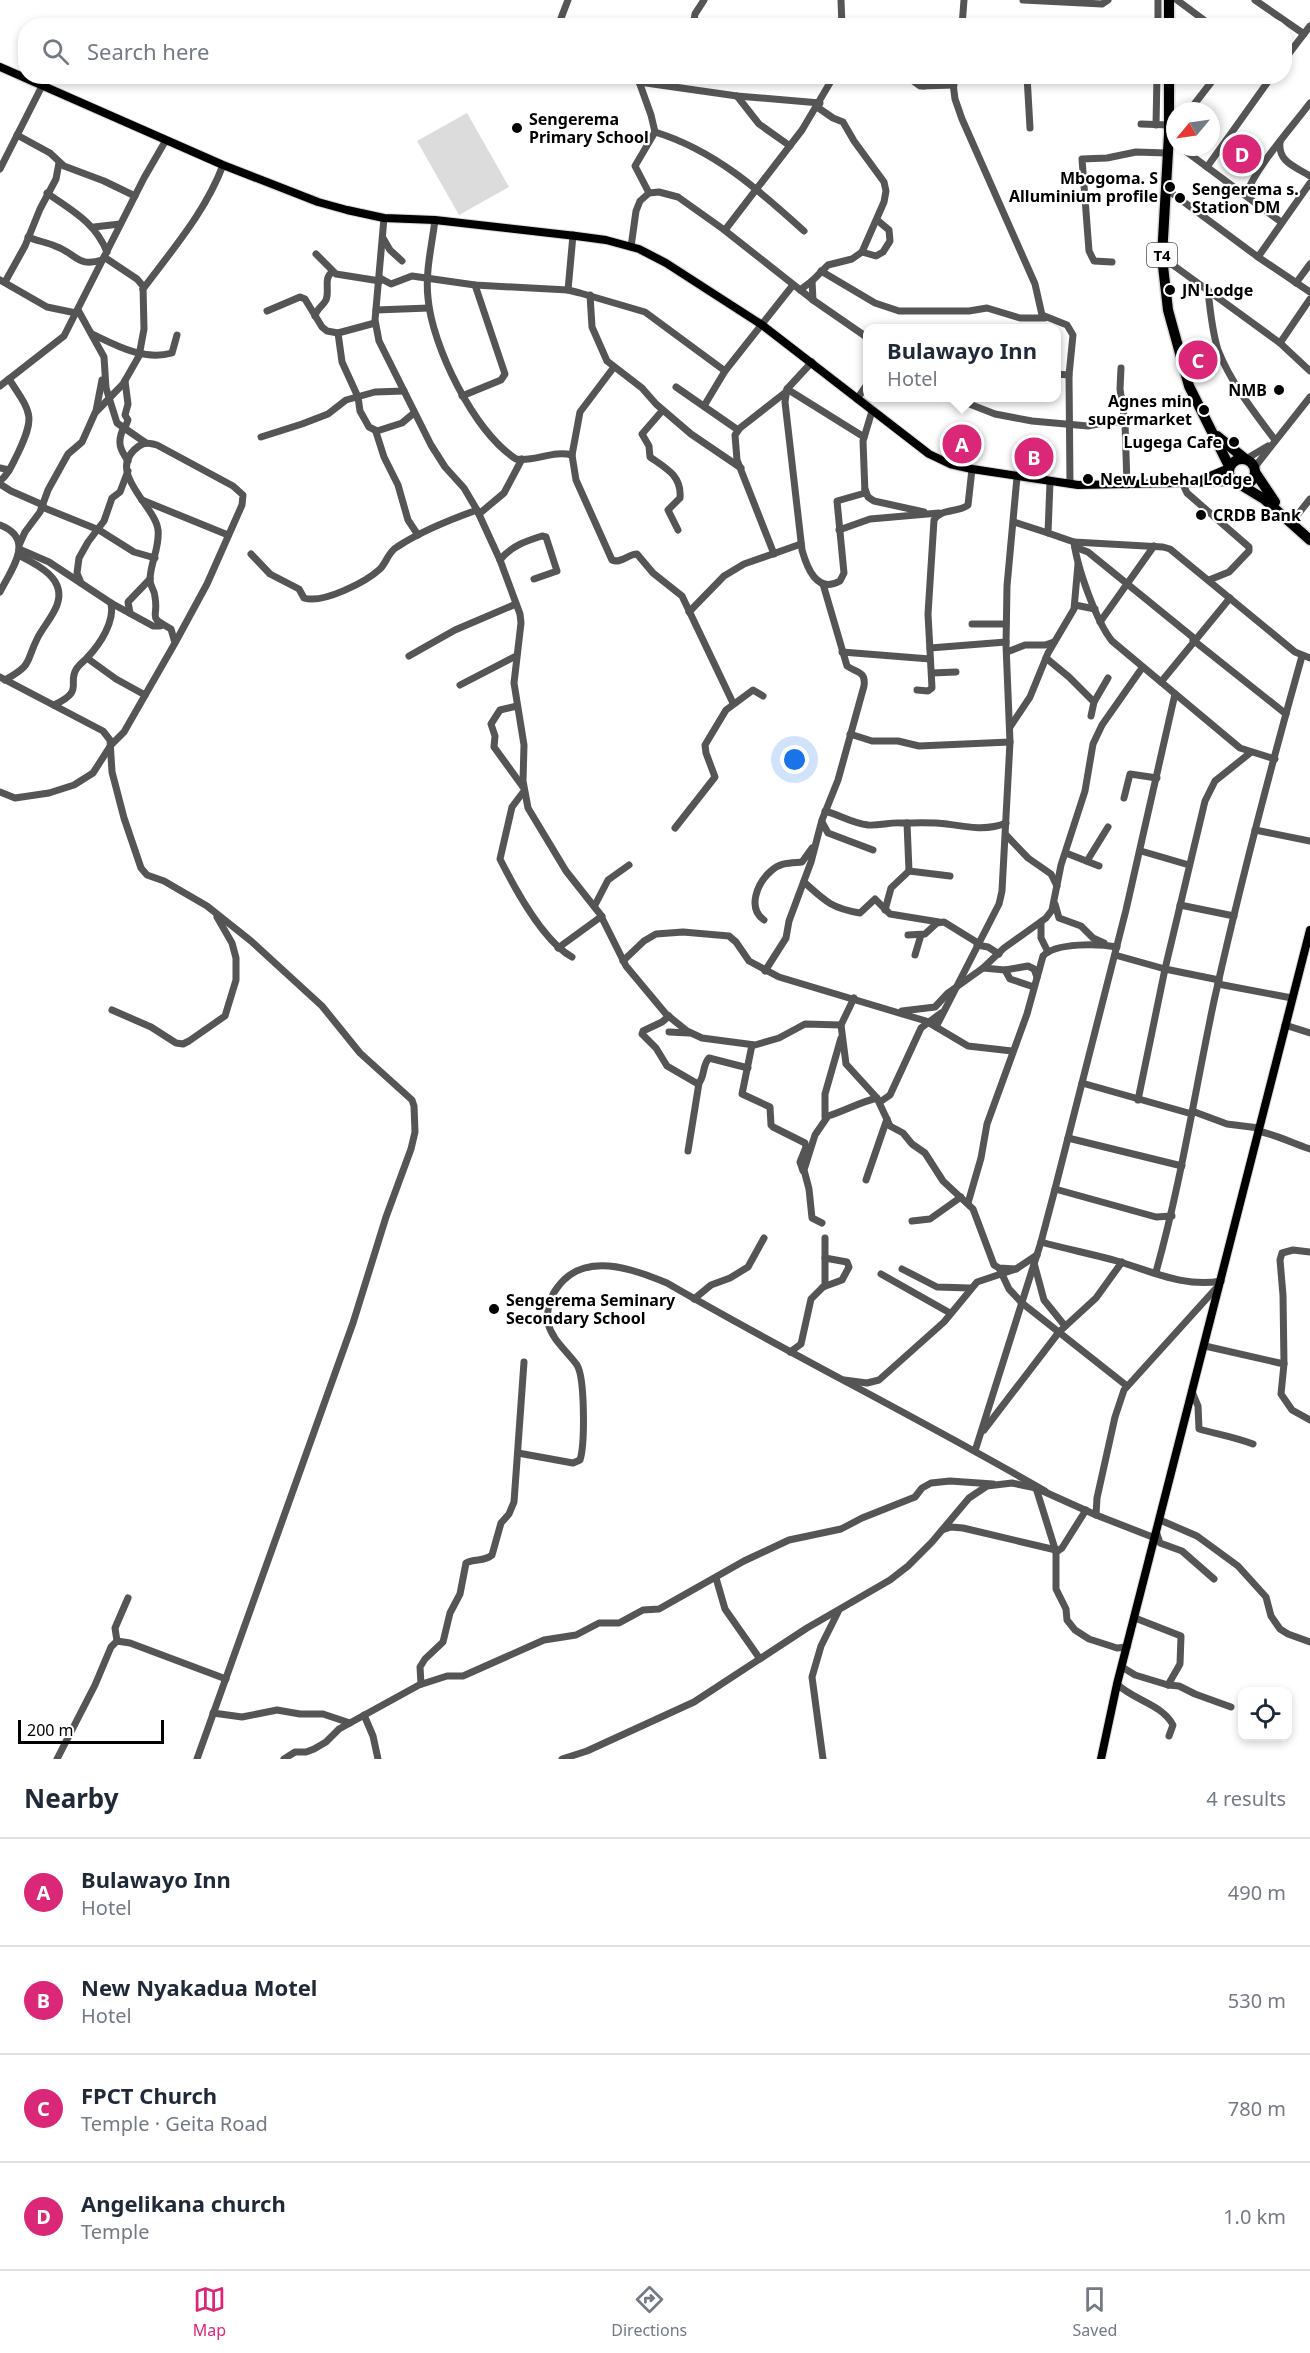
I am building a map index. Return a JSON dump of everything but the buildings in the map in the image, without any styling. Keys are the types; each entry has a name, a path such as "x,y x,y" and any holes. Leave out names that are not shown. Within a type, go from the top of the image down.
{"highway":[{"path":"1169,0 1169,18"},
{"name":"T4","path":"1169,84 1170,102"},
{"name":"T4","path":"1167,156 1162,256 1168,310 1189,386 1229,467 1230,478 1264,499 1310,540"},
{"name":"T4","path":"1209,427 1255,470 1267,493 1288,520"},
{"path":"1229,467 1235,460 1245,459"},
{"path":"1237,484 1251,481 1255,470"}],"main road":[{"path":"0,67 18,75"},
{"path":"38,84 223,165 318,202 384,218 435,220 573,235 631,246 666,263 762,325 929,454 950,464 1017,477 1070,484 1127,485 1197,481 1237,484"},
{"path":"1197,481 1229,467"},
{"path":"1101,1759 1117,1684 1310,930"}],"street":[{"path":"561,18 568,0"},
{"path":"694,18 704,0"},
{"path":"841,0 842,18"},
{"path":"963,18 964,0"},
{"path":"1023,0 1102,4 1108,0"},
{"path":"1158,0 1158,18"},
{"path":"1177,0 1201,18"},
{"path":"1255,0 1281,18"},
{"path":"1292,26 1304,34"},
{"path":"1292,50 1310,26"},
{"path":"640,84 655,132 635,166 649,193"},
{"path":"667,84 737,96 818,105 833,118 843,122 884,182 886,191 884,202 862,252 852,259 828,265 800,290"},
{"path":"725,230 790,146 830,84"},
{"path":"916,84 924,86 936,84"},
{"path":"954,84 962,119 1035,284 1039,309 1045,318"},
{"path":"1027,84 1030,128"},
{"path":"1156,125 1157,84"},
{"path":"1196,102 1210,84"},
{"path":"1207,167 1266,84"},
{"path":"0,169 42,86"},
{"path":"737,96 752,118 790,146"},
{"path":"1246,195 1248,188 1310,103"},
{"path":"1141,124 1166,128"},
{"path":"655,132 688,143 757,187 804,231"},
{"path":"17,135 50,153 59,163 135,196"},
{"path":"0,386 58,343 64,336 120,224 166,140"},
{"path":"1281,141 1280,153 1283,159 1310,176"},
{"path":"1112,262 1094,261 1089,251 1082,159 1107,158 1136,152 1166,153"},
{"path":"1192,156 1281,222"},
{"path":"0,592 25,532 42,506 68,454 82,442 95,413 103,374 104,357 77,312 47,307 3,281 28,237 47,193 56,179 59,163"},
{"path":"143,289 213,190 223,165"},
{"path":"1258,257 1310,183"},
{"path":"1165,188 1258,257 1310,292"},
{"path":"631,246 636,211 640,201 649,193 659,192 678,197 863,335"},
{"path":"47,193 94,227 104,256 137,279 143,289 144,329 140,354 125,381 95,413"},
{"path":"384,218 375,323 379,341 414,413 441,460 461,484 478,512 500,560 521,623 514,683 524,745 524,789 528,808 534,821 566,871 602,916 623,961 650,996 690,1033 702,1038 752,1045 772,1041 802,1025 842,1025"},
{"path":"435,220 427,279 429,308 443,352 462,396 476,416 516,459 561,453 572,455"},
{"path":"862,252 876,256 883,252 890,241 889,230 877,220"},
{"path":"94,227 120,224"},
{"path":"568,290 573,235"},
{"path":"28,237 55,246 83,262 92,263 104,256"},
{"path":"382,237 390,250 402,261"},
{"path":"316,254 332,272 349,278 380,280 390,284 412,276 475,285 568,290 590,295 645,312 725,371"},
{"path":"1162,256 1280,343 1310,371"},
{"path":"1296,283 1310,264"},
{"path":"315,316 326,299 328,277 332,272"},
{"path":"821,272 875,303 898,311 969,311 987,308 1020,318 1045,318 1067,325 1072,331 1073,342 1069,375 1070,484"},
{"path":"812,281 813,300"},
{"path":"462,396 501,380 505,374 475,285"},
{"path":"704,406 725,371 793,285"},
{"path":"1208,290 1218,349 1251,409 1274,441"},
{"path":"590,295 593,332 607,360 642,388 662,411 741,468"},
{"path":"267,311 300,297 305,299 325,329 338,333 375,323"},
{"path":"1280,343 1310,299"},
{"path":"376,310 429,308"},
{"path":"338,333 342,362 358,397 360,413 369,427 376,432 384,457 398,485 408,520 418,536"},
{"path":"92,334 140,354 155,356 172,353 177,336"},
{"path":"774,554 736,454 735,435 738,430 787,391 812,362"},
{"path":"614,367 580,412 572,455 576,480 612,560 618,561 638,554 653,573 679,592 733,703"},
{"path":"1121,368 1120,389 1125,423 1127,485"},
{"path":"0,792 15,798 22,798 74,785 93,773 111,745 124,732 175,643 207,584 243,501 241,492 157,445 146,443 123,429 115,419 103,374"},
{"path":"1061,374 1069,375"},
{"path":"9,380 28,410 30,420 23,442 9,470 0,482 11,491 99,530 134,552 155,558"},
{"path":"125,381 128,404 125,414 128,420 119,438 119,446 128,461"},
{"path":"676,387 738,430"},
{"path":"857,399 863,389"},
{"path":"261,437 330,412 344,400 375,392 404,391"},
{"path":"787,391 864,437"},
{"path":"787,391 785,402 801,544 805,562 811,573 818,582 823,584 833,585 840,581 844,573 837,501 863,495 865,488 864,437 872,411"},
{"path":"1255,470 1274,441 1310,397"},
{"path":"964,402 995,414 1052,424 1125,423"},
{"path":"662,411 642,434 649,447 650,457 674,474 679,483 680,498 668,510 678,530"},
{"path":"376,432 402,423 414,413"},
{"path":"1245,459 1274,441"},
{"path":"82,585 77,573 79,558 88,542 99,530 112,498 120,492 132,452 146,443"},
{"path":"251,554 270,574 299,589 304,598 312,600 342,592 383,566 392,550 447,521 478,512 504,493 522,459"},
{"path":"0,468 9,470"},
{"path":"839,530 870,519 963,508 968,505 972,469"},
{"path":"128,471 140,499 158,526 158,543 150,579 128,602 130,613"},
{"path":"936,1027 941,1012 1001,899 1010,742 1006,642 1007,586 1017,477"},
{"path":"1048,533 1050,482"},
{"path":"1182,482 1186,493 1249,547 1249,552 1229,572 1209,580"},
{"path":"865,488 868,497 874,501 932,513"},
{"path":"140,499 228,535"},
{"path":"1288,520 1310,499"},
{"path":"917,690 932,688 928,594 934,520 935,516 943,512"},
{"path":"1014,522 1048,533 1088,552 1286,714"},
{"path":"0,525 15,533 19,549 48,572 55,581 59,594 57,605 34,644 28,664 3,679"},
{"path":"500,560 506,552 520,543 542,536 546,537 557,571 534,579"},
{"path":"689,612 724,576 744,564 801,544"},
{"path":"1074,544 1154,546 1170,549 1302,656 1310,658"},
{"path":"1074,544 1100,622 1112,641 1240,748 1275,759"},
{"path":"1100,622 1154,546"},
{"path":"19,549 49,562 111,603 155,626 163,625"},
{"path":"1010,727 1032,693 1047,655 1075,605 1078,561"},
{"path":"150,579 156,598 155,619 171,630 175,643"},
{"path":"765,972 784,942 789,918 804,882 825,811 838,780 865,680 860,671 848,667 823,584"},
{"path":"1161,682 1230,598"},
{"path":"54,705 73,691 76,669 104,635 112,614 111,603"},
{"path":"409,656 455,630 516,604"},
{"path":"1075,605 1095,609"},
{"path":"972,624 1006,624"},
{"path":"930,648 1006,642"},
{"path":"1007,652 1025,645 1054,642"},
{"path":"1040,645 1094,702"},
{"path":"842,652 930,658"},
{"path":"460,685 516,656"},
{"path":"1156,1272 1172,1216 1218,982 1255,830 1302,656"},
{"path":"87,658 116,679 144,695"},
{"path":"899,1011 935,1007 954,987 983,968 1050,914 1059,873 1085,791 1093,744 1102,725 1142,668"},
{"path":"932,673 956,672"},
{"path":"1091,716 1094,702 1108,678"},
{"path":"3,679 98,727 107,734 111,745 113,778 141,868 147,875 164,881 214,912 322,1006 360,1053 412,1100 415,1119 411,1149 386,1217 353,1323 197,1759"},
{"path":"675,828 715,777 705,746 726,710 753,690 763,696"},
{"path":"975,1451 1041,1242 1055,1190 1141,851 1175,694"},
{"path":"517,706 500,710 491,724 495,736 494,747 524,789"},
{"path":"850,734 872,741 898,741 917,746 1010,742"},
{"path":"1138,1100 1165,969 1205,801 1211,786 1234,764 1250,753"},
{"path":"1124,798 1130,774 1157,778"},
{"path":"524,789 512,807 500,859 534,915 558,948 572,957"},
{"path":"825,811 839,814 852,822 871,825 945,824 971,828 998,826 1006,823"},
{"path":"822,820 828,833 873,850"},
{"path":"885,910 891,888 909,871 907,823"},
{"path":"1086,861 1108,827"},
{"path":"1255,830 1310,841"},
{"path":"1006,835 1028,858 1049,872 1057,886"},
{"path":"764,920 754,908 757,892 768,874 784,863 802,862 817,840"},
{"path":"1141,851 1189,865"},
{"path":"1066,854 1099,866"},
{"path":"595,905 608,880 629,865"},
{"path":"909,871 950,876"},
{"path":"1049,872 1059,873"},
{"path":"804,882 833,907 860,914 875,899 890,914 946,923 978,944 999,954"},
{"path":"1054,904 1059,918 1081,926 1093,938 1109,946"},
{"path":"1180,905 1234,916"},
{"path":"112,1010 151,1027 176,1043 183,1044 225,1016 236,980 236,958 232,943 214,912"},
{"path":"558,948 602,916"},
{"path":"908,935 921,935 929,932 939,922"},
{"path":"1041,922 1041,938 1048,951"},
{"path":"623,961 651,936 698,932 732,937 745,958 765,972 807,987 854,998 927,1021 963,1045 1012,1051"},
{"path":"915,955 921,935"},
{"path":"968,1203 981,1158 987,1124 1009,1069 1012,1051 1027,1014 1042,958 1048,951 1092,944 1117,947"},
{"path":"1115,955 1218,982 1292,998"},
{"path":"983,968 1005,970 1030,966 1037,977"},
{"path":"1005,970 1010,979 1034,987"},
{"path":"854,998 842,1025 846,1064 879,1100 890,1126 903,1133 912,1144 925,1153 943,1181 968,1203 975,1213 991,1260 1000,1271 1009,1289 1022,1303 1127,1386"},
{"path":"825,1117 861,1102 879,1100 890,1095 917,1035 927,1021 941,1012"},
{"path":"669,1016 663,1022 643,1031 643,1036 656,1048 668,1066 690,1081 699,1083"},
{"path":"1285,1025 1310,1033"},
{"path":"669,1032 690,1033"},
{"path":"804,1172 815,1135 825,1117 825,1094 842,1033"},
{"path":"752,1045 743,1095 768,1106 771,1111 771,1126 805,1143 806,1147 800,1162 810,1189 812,1218 822,1223"},
{"path":"688,1151 699,1083 709,1058 748,1068"},
{"path":"1082,1083 1227,1124 1259,1129 1310,1149"},
{"path":"866,1180 887,1119"},
{"path":"1068,1138 1182,1166"},
{"path":"1055,1190 1156,1217 1172,1216"},
{"path":"912,1221 930,1219 962,1197"},
{"path":"694,1299 711,1285 746,1269 764,1238"},
{"path":"824,1287 825,1238"},
{"path":"1041,1242 1122,1262 1192,1283 1221,1282"},
{"path":"1310,1252 1287,1251 1282,1252 1280,1257 1284,1364 1280,1390 1292,1410 1310,1420"},
{"path":"790,1352 802,1341 811,1299 824,1287 842,1280 849,1266 847,1262 825,1258"},
{"path":"839,1379 867,1383 879,1380 950,1313 970,1288 1000,1271 1016,1269 1035,1259"},
{"path":"1035,1259 1044,1300 1065,1326"},
{"path":"980,1434 1059,1332 1096,1298 1122,1262"},
{"path":"518,1453 573,1463 579,1462 582,1458 581,1376 576,1364 555,1338 548,1319 555,1290 562,1281 583,1269 607,1265 667,1283 1045,1491 1096,1515 1156,1536 1160,1543 1182,1551 1214,1579"},
{"path":"902,1269 937,1287 970,1288"},
{"path":"881,1274 950,1313"},
{"path":"1096,1515 1097,1498 1114,1417 1122,1393 1221,1282"},
{"path":"1205,1346 1284,1364"},
{"path":"422,1684 420,1667 424,1659 443,1642 450,1612 460,1594 466,1563 484,1560 492,1555 501,1523 509,1514 514,1502 524,1362"},
{"path":"1193,1394 1198,1406 1199,1429 1232,1436 1253,1444"},
{"path":"284,1759 295,1752 314,1749 350,1723 422,1684 447,1677 463,1676 544,1640 576,1635 599,1623 619,1623 643,1610 659,1609 744,1561 794,1538 816,1536 825,1531 841,1529 915,1497 922,1488 931,1484 950,1481 1012,1483 1045,1491"},
{"path":"562,1759 593,1748 694,1702 901,1572 941,1531 969,1497 993,1484"},
{"path":"1036,1488 1056,1551 1056,1589 1066,1609 1070,1624 1084,1636 1109,1646 1127,1647"},
{"path":"941,1531 951,1527 963,1528 1056,1551 1062,1548 1086,1510"},
{"path":"1160,1520 1197,1536 1238,1566 1266,1597 1270,1612 1278,1627 1288,1634 1310,1642"},
{"path":"716,1578 725,1609 760,1659"},
{"path":"117,1641 115,1628 128,1598"},
{"path":"823,1759 812,1677 821,1646 838,1610"},
{"path":"1135,1618 1181,1636 1180,1664 1168,1685"},
{"path":"117,1641 138,1646 226,1679"},
{"path":"57,1759 95,1686 111,1647 117,1641"},
{"path":"1122,1667 1135,1675 1179,1686 1231,1707"},
{"path":"1117,1684 1127,1694 1161,1711 1168,1717 1173,1725 1169,1736"},
{"path":"213,1713 242,1717 277,1710 300,1714 323,1714 350,1723"},
{"path":"364,1715 373,1736 378,1759"}],"shaded area":[{"path":"467,113 509,187 459,215 417,141"}],"place":[{"name":"Sengerema Primary School","path":"517,128"},
{"name":"Angelikana church","path":"1242,154"},
{"name":"Mbogoma. S Alluminium profile","path":"1170,187"},
{"name":"Sengerema s. Station DM","path":"1180,198"},
{"name":"JN Lodge","path":"1170,290"},
{"name":"FPCT Church","path":"1198,360"},
{"name":"NMB","path":"1279,390"},
{"name":"Agnes min supermarket","path":"1204,410"},
{"name":"Lugega Cafe","path":"1234,442"},
{"name":"Bulawayo Inn","path":"962,444"},
{"name":"New Nyakadua Motel","path":"1034,457"},
{"name":"New Lubeha Lodge","path":"1088,479"},
{"name":"CRDB Bank","path":"1201,515"},
{"name":"Sengerema Seminary Secondary School","path":"494,1309"}]}
